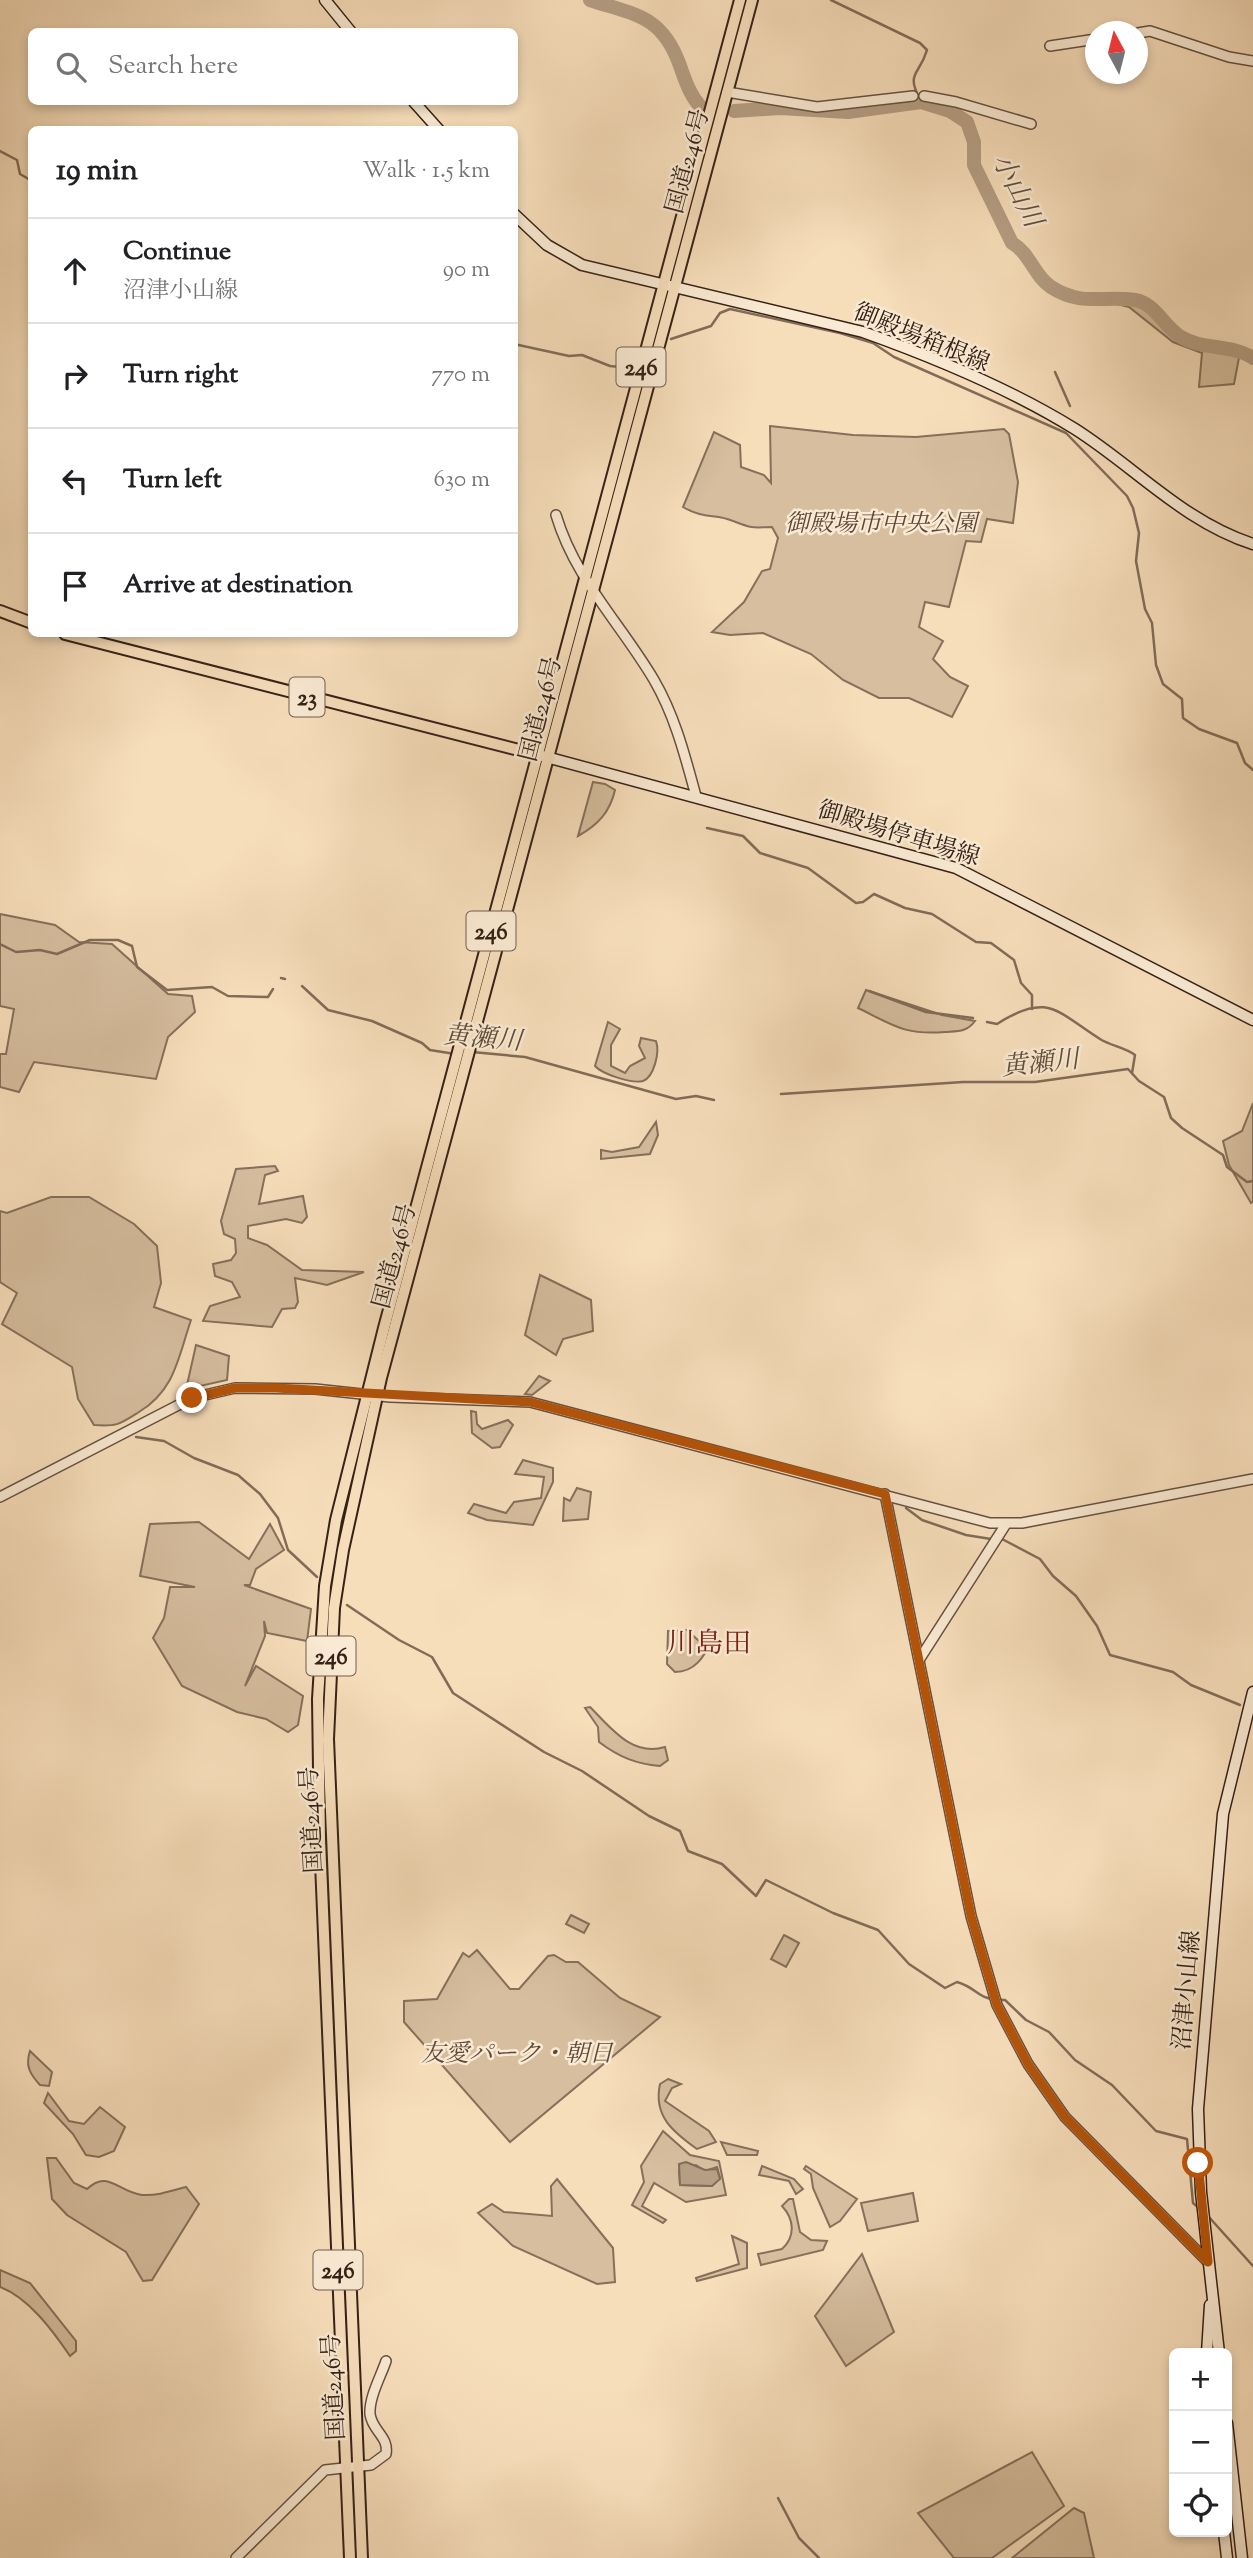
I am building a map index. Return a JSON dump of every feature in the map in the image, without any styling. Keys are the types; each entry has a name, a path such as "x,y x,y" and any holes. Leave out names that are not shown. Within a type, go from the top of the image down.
{"main road":[{"path":"325,0 348,28"},
{"name":"国道246号","path":"349,2558 352,2467 328,1739 336,1596 342,1550 372,1395 544,757 592,593 740,0"},
{"name":"国道246号","path":"544,757 585,580 752,0"},
{"path":"417,105 435,126"},
{"name":"御殿場箱根線","path":"518,218 547,245 582,265 863,332 904,347 1076,430 1161,494 1209,525 1253,544"},
{"path":"0,611 28,622"},
{"name":"23","path":"77,637 544,757"},
{"name":"御殿場停車場線","path":"544,757 956,868 1253,1020"},
{"name":"沼津小山線","path":"1218,2348 1198,2163 1198,2109 1223,1814 1253,1692"},
{"name":"沼津小山線","path":"1207,2348 1211,2296"},
{"name":"国道246号","path":"352,2467 362,2558"},
{"path":"1232,2468 1242,2558"},
{"path":"1225,2537 1227,2558"}],"street":[{"path":"1148,30 1229,57 1253,61"},
{"path":"1050,46 1085,41"},
{"path":"727,92 817,107 913,96"},
{"path":"924,96 956,102 1031,124"},
{"path":"556,515 567,546 592,593 660,692 681,740 696,796"},
{"path":"0,1497 168,1409 212,1392 289,1389 530,1402 885,1494 958,1516 1006,1524 1253,1479"},
{"path":"885,1494 971,1916 985,1968 1006,2023 1028,2064 1065,2117 1208,2262"},
{"path":"919,1660 1006,1524"},
{"path":"1243,1727 1253,1734"},
{"path":"236,2558 310,2481 325,2470 379,2461 386,2454 385,2439 370,2416 386,2361"}],"green space":[{"path":"1077,294 1148,300 1186,337 1241,347 1234,384 1199,387 1202,353 1173,342 1129,307"},
{"name":"御殿場市中央公園","path":"770,426 853,435 916,437 1004,429 1009,434 1018,482 1013,523 987,519 981,542 966,541 949,607 925,602 919,627 943,641 933,659 950,677 968,686 952,717 909,698 879,698 843,680 811,654 763,633 730,635 712,632 744,602 762,571 770,569 778,538 772,527 747,526 698,514 683,507 714,432 740,445 741,467 764,475 771,483"},
{"path":"593,782 605,784 615,790 602,817 578,836"},
{"path":"0,914 55,925 79,942 112,944 168,994 192,996 195,1012 168,1037 156,1079 34,1062 19,1092 0,1087 0,1054 6,1054 14,1009 0,1006"},
{"path":"866,990 942,1015 975,1021 965,1029 954,1031 931,1033 900,1028 858,1008"},
{"path":"608,1022 620,1029 611,1045 611,1066 625,1073 630,1066 645,1058 639,1046 641,1038 656,1041 655,1064 647,1079 638,1082 625,1080 595,1066"},
{"path":"1253,1103 1251,1203 1229,1165 1223,1141 1242,1131"},
{"path":"656,1122 658,1135 650,1154 601,1159 601,1150 612,1152 639,1147"},
{"path":"275,1166 278,1171 265,1175 259,1204 303,1196 307,1217 302,1223 286,1219 248,1226 248,1238 267,1245 302,1270 364,1272 327,1285 295,1278 298,1302 295,1308 282,1309 272,1327 203,1321 210,1306 240,1297 232,1282 215,1276 213,1264 231,1260 236,1253 235,1239 224,1234 221,1221 236,1169"},
{"path":"51,1197 89,1197 134,1224 157,1246 161,1283 154,1307 191,1320 168,1383 151,1403 118,1424 94,1425 78,1399 72,1367 2,1324 17,1293 0,1282 0,1211 7,1213"},
{"path":"540,1275 591,1300 593,1331 563,1339 556,1355 525,1335"},
{"path":"196,1345 229,1356 227,1380 191,1388 187,1385"},
{"path":"539,1376 550,1381 532,1395 525,1394"},
{"path":"471,1411 476,1412 477,1424 482,1429 508,1420 513,1425 500,1447 492,1448 472,1433"},
{"path":"523,1460 553,1468 553,1482 533,1525 487,1520 468,1513 474,1504 506,1513 514,1502 541,1498 544,1477 515,1474"},
{"path":"577,1488 591,1492 588,1519 563,1521 564,1498 570,1501"},
{"path":"199,1522 249,1559 270,1524 284,1550 256,1569 250,1585 244,1585 311,1609 307,1641 267,1633 264,1621 265,1636 245,1686 256,1666 303,1696 298,1725 288,1732 266,1719 237,1712 182,1686 153,1638 164,1618 170,1587 195,1587 140,1576 150,1524"},
{"path":"687,1630 701,1643 712,1640 698,1662 688,1669 675,1672 667,1664 668,1631"},
{"path":"590,1707 614,1732 632,1744 653,1749 665,1747 668,1760 660,1766 643,1764 606,1747 599,1742 598,1727 585,1708"},
{"path":"571,1915 589,1924 584,1933 566,1924"},
{"path":"784,1935 799,1943 786,1967 771,1959"},
{"name":"友愛パーク・朝日","path":"477,1950 510,1989 519,1989 548,1956 554,1955 566,1962 578,1962 620,1998 660,2017 510,2142 404,2022 404,2001 437,1999 463,1953 469,1957"},
{"path":"30,2051 52,2072 49,2086 40,2085 31,2073 28,2065"},
{"path":"668,2079 681,2084 672,2088 665,2101 709,2131 716,2142 697,2149 667,2122 659,2105 659,2095 660,2084"},
{"path":"48,2093 69,2121 84,2124 100,2107 125,2127 114,2151 99,2157 86,2155 73,2134 44,2103"},
{"path":"663,2131 690,2155 719,2161 726,2195 686,2202 654,2183 642,2206 666,2220 663,2223 632,2205 644,2182 641,2166","holes":["696,2165 705,2171 717,2167 720,2178 712,2186 680,2185 679,2170"]},
{"path":"721,2142 758,2151 757,2155 727,2155"},
{"path":"47,2158 56,2158 74,2183 87,2189 101,2181 142,2195 186,2187 199,2204 152,2280 143,2281 126,2252 67,2215 52,2199"},
{"path":"762,2166 794,2179 803,2189 796,2194 789,2181 759,2175"},
{"path":"806,2166 857,2199 840,2221 830,2227 813,2188 811,2174 804,2169"},
{"path":"557,2179 613,2248 615,2282 597,2284 513,2246 478,2213 492,2204 504,2212 552,2216 551,2186"},
{"path":"913,2193 918,2221 868,2231 861,2203"},
{"path":"789,2199 793,2199 800,2232 811,2240 827,2241 823,2250 761,2265 758,2254 782,2249 790,2239 791,2222 782,2206"},
{"path":"732,2236 747,2243 747,2268 697,2281 696,2278 739,2264"},
{"path":"862,2254 894,2332 846,2366 815,2316"},
{"path":"0,2270 30,2283 76,2341 76,2351 70,2356 30,2307 0,2287"},
{"path":"1032,2452 1064,2506 992,2558 954,2558 918,2513"},
{"path":"1074,2508 1084,2513 1094,2558 1012,2558"}],"shaded area":[{"path":"686,2162 705,2170 717,2169 720,2179 712,2186 680,2185 679,2164"}],"waterway":[{"name":"小山川","path":"590,0 633,14 655,26 672,47 690,91 700,106"},
{"path":"831,0 920,43 927,50 914,79 921,102"},
{"name":"小山川","path":"734,111 780,108 848,112 921,102 950,111 967,122 974,142 974,165 1012,243 1051,287 1083,299 1142,302 1181,337 1253,358"},
{"path":"0,151 17,160 20,174 28,179"},
{"path":"671,339 711,326 720,313 730,309 840,333 873,343 894,357 1066,433 1127,496 1133,508 1139,533 1136,561 1145,609 1152,623 1156,665 1163,684 1182,699 1183,718 1199,729 1237,743 1245,763 1253,770"},
{"path":"518,345 569,356 582,355 610,366 620,367 636,361"},
{"path":"1055,372 1070,406"},
{"path":"707,828 743,836 760,853 808,868 856,903 863,902 874,894 905,908 932,914 976,942 991,943 1014,960 1021,983 1032,995 1032,1009"},
{"name":"黄瀬川","path":"0,944 16,952 40,950 57,954 90,940 118,940 132,946 137,967 167,990 212,987 228,996 268,997 273,989"},
{"name":"黄瀬川","path":"281,978 285,979"},
{"name":"黄瀬川","path":"302,986 328,1010 372,1021 422,1043 430,1050 455,1054"},
{"path":"869,991 926,1012 973,1018"},
{"path":"987,1022 997,1024 1029,1009 1051,1009 1104,1041 1135,1055 1132,1073"},
{"name":"黄瀬川","path":"472,1052 525,1057 676,1099 696,1096 714,1100"},
{"name":"黄瀬川","path":"781,1094 963,1082 1035,1082 1128,1069 1139,1081 1164,1097 1171,1118 1182,1128 1223,1155 1227,1167 1247,1182 1253,1181"},
{"path":"136,1437 164,1441 194,1458 238,1475 260,1494 278,1518 288,1550 317,1577"},
{"path":"906,1508 922,1520 966,1535 991,1539"},
{"path":"1002,1539 1040,1559 1053,1576 1076,1596 1097,1626 1110,1655 1173,1672 1191,1685 1240,1705"},
{"path":"347,1605 399,1640 432,1657 453,1693 544,1752 582,1771 649,1816 680,1831 688,1851 722,1864 756,1896 766,1880 833,1913 878,1930 909,1964 945,1988 957,1982 988,1998 1005,2000 1026,2020 1049,2032 1075,2060 1112,2085 1156,2131 1187,2139 1193,2203 1200,2209"},
{"path":"1208,2216 1253,2266"},
{"path":"778,2498 799,2538 819,2558"}],"district":[{"name":"川島田","path":"709,1642"}],"route":[{"path":"192,1398 235,1388 276,1388 390,1397 530,1402 885,1494 971,1916 997,2005 1028,2064 1065,2117 1208,2262 1198,2163"}]}
